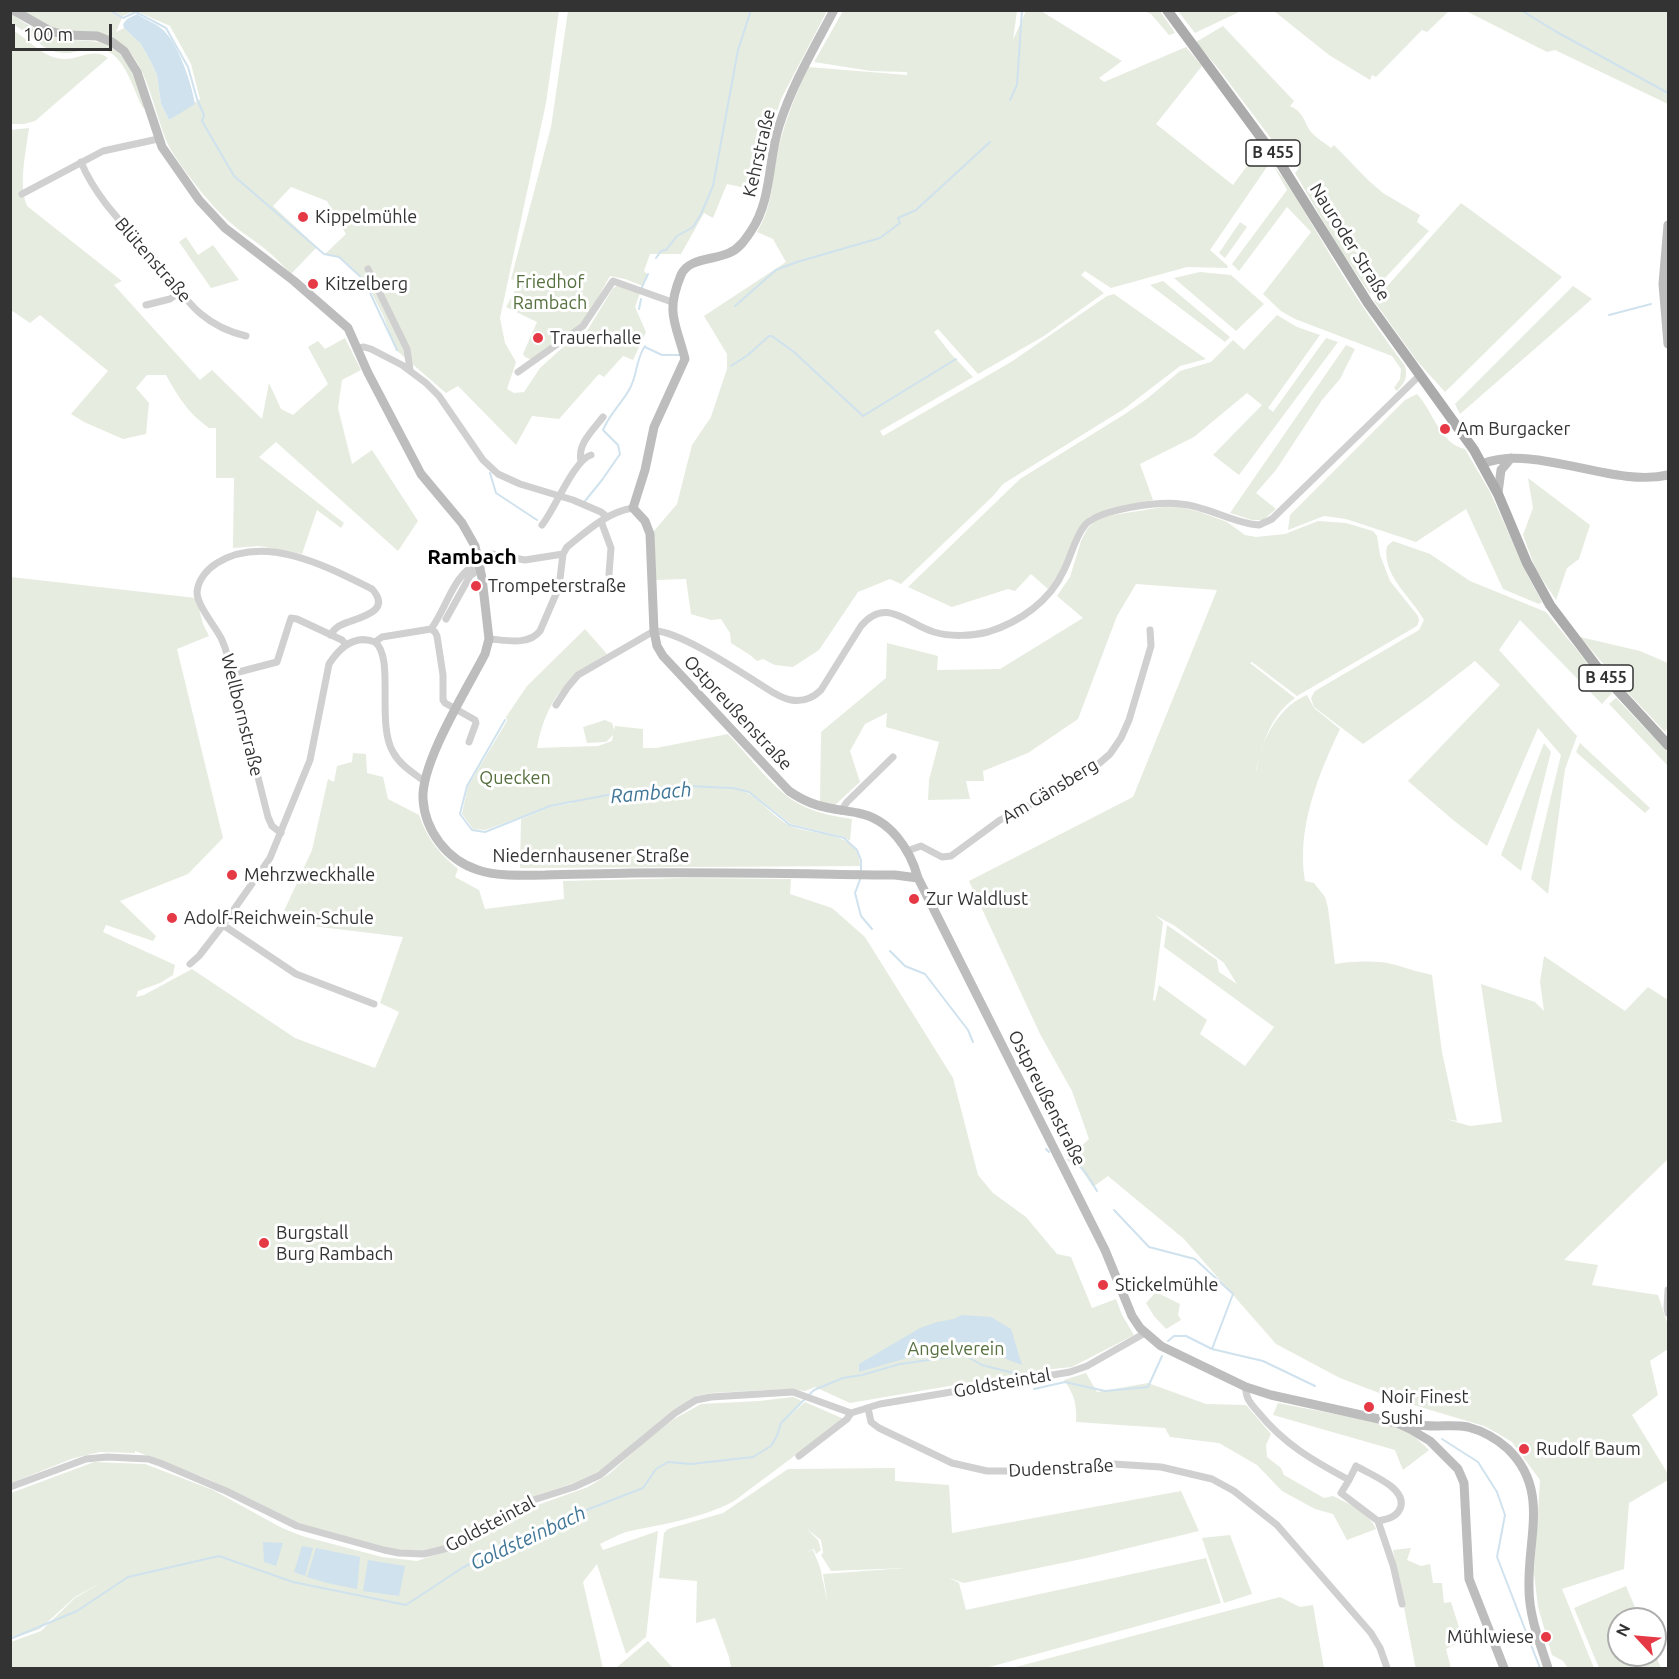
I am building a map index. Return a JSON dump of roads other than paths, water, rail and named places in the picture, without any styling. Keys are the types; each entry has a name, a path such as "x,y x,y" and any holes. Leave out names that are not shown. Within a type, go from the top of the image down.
{"main road":[{"name":"Niedernhausener Straße","path":"12,10 50,31 66,35 97,36 112,42 124,51 138,72 158,139 188,185 216,220 343,322 351,333 368,373 421,474 466,529 479,562 489,639 485,654 431,758 424,781 423,798 426,815 436,839 454,858 484,872 517,875 678,873 914,877"},
{"name":"Kehrstraße","path":"633,508 645,470 654,427 685,359 673,319 672,302 684,268 696,262 729,253 743,243 754,227 765,204 774,143 780,124 806,62 834,10"},
{"name":"Nauroder Straße","path":"1167,10 1282,166 1353,281 1482,464"},
{"path":"1668,225 1663,284 1668,344"},
{"path":"1498,494 1501,470 1511,458"},
{"path":"1482,464 1492,460 1511,458 1612,473 1650,477 1668,475"},
{"name":"B 455","path":"1482,464 1498,494 1527,563 1550,605 1600,671 1668,745"},
{"path":"633,508 645,521 651,534 654,631"},
{"name":"Ostpreußenstraße","path":"654,631 657,646 668,661 782,785 811,804 860,813 878,821 895,834 912,858 914,877 1103,1246 1132,1316 1145,1334"},
{"path":"1145,1334 1168,1349 1246,1388 1397,1423 1459,1425 1476,1429 1491,1436 1511,1452 1531,1485 1534,1504 1529,1598 1533,1620 1548,1668"},
{"path":"1397,1423 1430,1442 1458,1470 1464,1483 1469,1579 1504,1668"},
{"path":"1430,1442 1435,1426"}],"street":[{"path":"22,194 112,148 144,144 158,139"},
{"name":"Blütenstraße","path":"81,162 89,181 104,204 156,260 192,306 209,320 227,330 246,336"},
{"path":"368,269 407,349 410,370"},
{"path":"518,372 583,326 613,281 672,302"},
{"path":"146,305 170,299 180,292"},
{"path":"358,348 370,349 410,370 439,396 463,433 493,471 520,484 601,512 611,548 609,574"},
{"path":"556,705 578,675 654,631 666,632 721,660 786,699 801,701 821,690 861,626 872,615 891,612 937,633 968,635 989,631 1027,613 1051,591 1058,582 1081,530 1098,515 1131,508 1179,503 1240,522 1259,525 1265,523 1283,511 1420,375"},
{"path":"542,525 580,461 580,452 584,442 603,417"},
{"path":"580,461 591,455"},
{"path":"489,639 520,641 535,636 540,631 559,587 563,554 567,547 604,519 616,512 633,508"},
{"name":"Wellbornstraße","path":"280,833 272,826 268,817 221,637 198,597 197,590 202,577 213,566 230,556 241,552 263,552 301,558 334,570 372,589 376,594 378,604 372,613 339,626 330,635"},
{"path":"431,629 464,572 492,554 525,560 563,554"},
{"path":"446,619 479,562"},
{"path":"231,674 277,662 291,618 330,635 346,645"},
{"path":"375,642 382,637 431,629"},
{"path":"431,629 437,636 443,675 443,700 475,720 469,742"},
{"name":"Am Gänsberg","path":"907,851 921,846 942,857 951,856 1000,820 1054,793 1103,761 1116,746 1126,729 1151,646 1150,630"},
{"path":"190,964 200,956 261,873 280,833 313,749 329,664 337,652 346,645 360,639 375,642 382,649 384,721 388,740 400,761 424,781"},
{"path":"840,811 893,757"},
{"path":"223,925 297,974 374,1004"},
{"path":"1668,1290 1668,1312"},
{"name":"Goldsteintal","path":"10,1487 86,1459 107,1456 148,1459 226,1491 297,1526 384,1550 424,1554 448,1548 469,1539 527,1502 574,1487 600,1475 675,1413 696,1400 784,1392 802,1394 851,1413 1070,1372 1087,1366 1145,1334"},
{"path":"1246,1388 1248,1400 1275,1432 1348,1480"},
{"name":"Dudenstraße","path":"868,1408 871,1422 879,1428 952,1462 987,1471 1097,1463 1161,1467 1212,1479 1243,1497 1277,1525 1371,1633 1380,1648 1387,1668"},
{"name":"Goldsteintal","path":"799,1456 847,1419 851,1413"},
{"path":"1378,1521 1392,1517 1398,1512 1401,1501 1397,1490 1356,1466 1341,1493 1378,1521 1391,1556 1402,1604"}],"water":[{"path":"137,14 168,35 179,53 191,86 195,104 169,120 161,104 157,75 151,62 141,44 124,28 123,24 127,19"},
{"path":"962,1315 991,1317 1011,1329 1022,1365 966,1344 924,1353 859,1372 859,1364 920,1328"},
{"path":"263,1542 283,1543 276,1566 264,1562"},
{"path":"302,1546 313,1548 305,1576 294,1572"},
{"path":"316,1548 360,1557 357,1589 307,1577"},
{"path":"368,1560 405,1566 399,1596 363,1591"}],"waterway":[{"name":"Rambach","path":"109,10 123,18 136,12 166,28 188,67 204,115 202,121 234,176 324,254 339,257 364,280 397,350"},
{"path":"656,258 677,236 693,227 713,186 738,50 751,10"},
{"path":"1010,100 1017,85 1022,10"},
{"path":"1521,10 1668,93"},
{"path":"735,306 776,270 880,238 900,223 898,218 916,210 990,142"},
{"path":"642,287 648,274"},
{"path":"639,309 641,299"},
{"path":"1609,315 1651,304"},
{"path":"731,366 772,336 794,352 863,416 956,359"},
{"path":"585,501 620,454 618,445 603,430 632,384 645,346"},
{"path":"645,347 662,355 680,355"},
{"name":"Rambach","path":"490,473 496,493 537,520"},
{"name":"Rambach","path":"505,720 467,786 460,814 472,830 485,832 550,806 639,789 687,786 733,788 749,792 790,825 844,838 857,850 861,860 861,872"},
{"name":"Rambach","path":"861,877 855,893 861,916 872,929"},
{"name":"Rambach","path":"890,951 905,966 925,974 968,1030 973,1042"},
{"name":"Rambach","path":"1046,1149 1049,1152"},
{"name":"Rambach","path":"1070,1161 1083,1169 1097,1191"},
{"name":"Rambach","path":"1114,1210 1149,1247 1195,1259 1233,1294 1212,1349"},
{"name":"Rambach","path":"1168,1341 1174,1336 1186,1336 1212,1349 1263,1361 1315,1386"},
{"name":"Goldsteinbach","path":"10,1639 77,1611 128,1577 219,1556 293,1582 406,1605 462,1568 535,1530 643,1488 656,1469 668,1462 691,1464 753,1457 771,1446 781,1423 814,1390 843,1378 900,1364 964,1355 982,1365 1025,1376"},
{"name":"Goldsteinbach","path":"1034,1389 1065,1382 1105,1391 1148,1387 1162,1356"},
{"name":"Rambach","path":"1442,1439 1478,1462 1497,1492 1505,1515 1497,1557 1540,1668"}],"place":[{"name":"Kippelmühle","path":"303,217"},
{"name":"Kitzelberg","path":"313,284"},
{"name":"Trauerhalle","path":"538,338"},
{"name":"Am Burgacker","path":"1445,429"},
{"name":"Trompeterstraße","path":"476,586"},
{"name":"Mehrzweckhalle","path":"232,875"},
{"name":"Zur Waldlust","path":"914,899"},
{"name":"Adolf-Reichwein-Schule","path":"172,918"},
{"name":"Burgstall Burg Rambach","path":"264,1243"},
{"name":"Stickelmühle","path":"1103,1285"},
{"name":"Noir Finest Sushi","path":"1369,1407"},
{"name":"Rudolf Baum","path":"1524,1449"},
{"name":"Mühlwiese","path":"1546,1637"}],"district":[{"name":"Rambach","path":"472,557"}],"park label":[{"name":"Friedhof Rambach","path":"550,292"},
{"name":"Quecken","path":"515,778"},
{"name":"Angelverein","path":"956,1349"}]}
